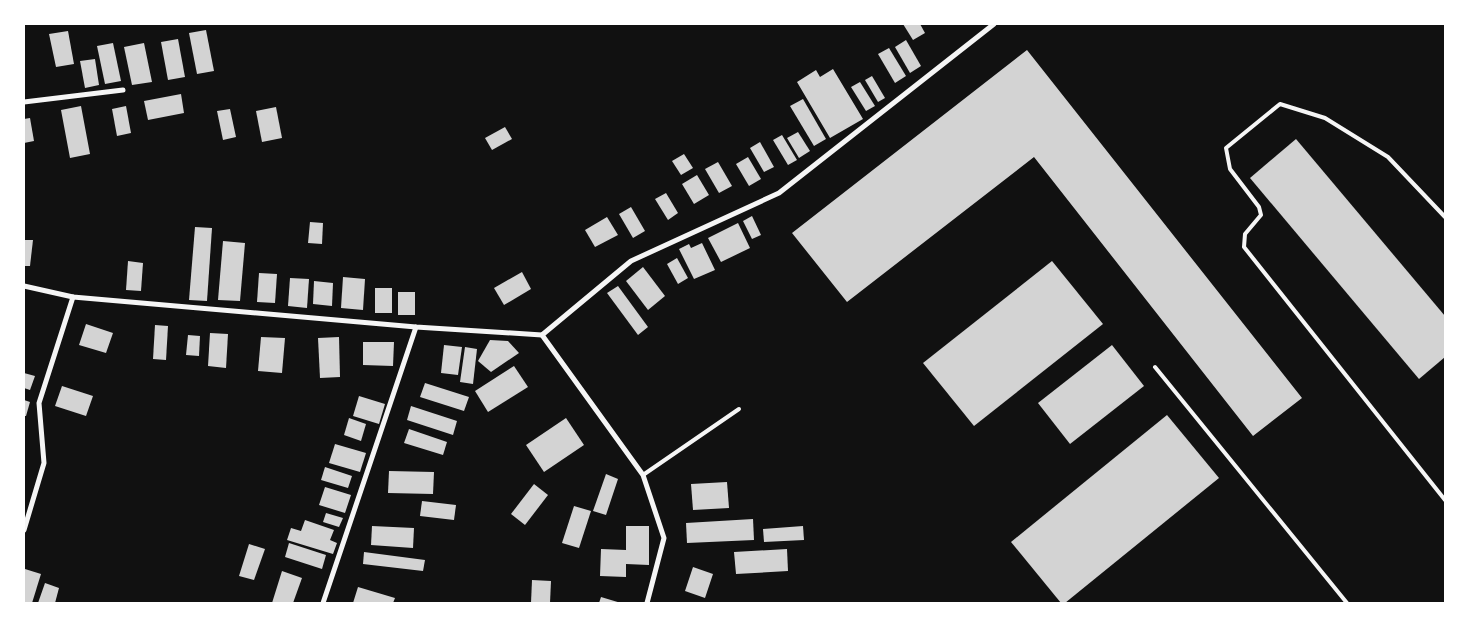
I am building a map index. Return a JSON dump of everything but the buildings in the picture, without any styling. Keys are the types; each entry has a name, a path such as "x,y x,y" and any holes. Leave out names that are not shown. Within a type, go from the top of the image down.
{"street":[{"path":"24,286 73,297 416,327 542,335 631,261 779,193 994,24"},
{"path":"24,102 123,90"},
{"path":"24,530 44,462 39,403 73,297"},
{"path":"322,603 416,327"},
{"path":"542,335 643,475 664,538 648,603"}],"lane":[{"path":"1445,217 1388,157 1325,118 1280,104 1226,148 1230,169 1259,207 1261,215 1245,234 1244,248 1445,500"},
{"path":"1155,367 1347,603"},
{"path":"643,475 738,408"}]}
